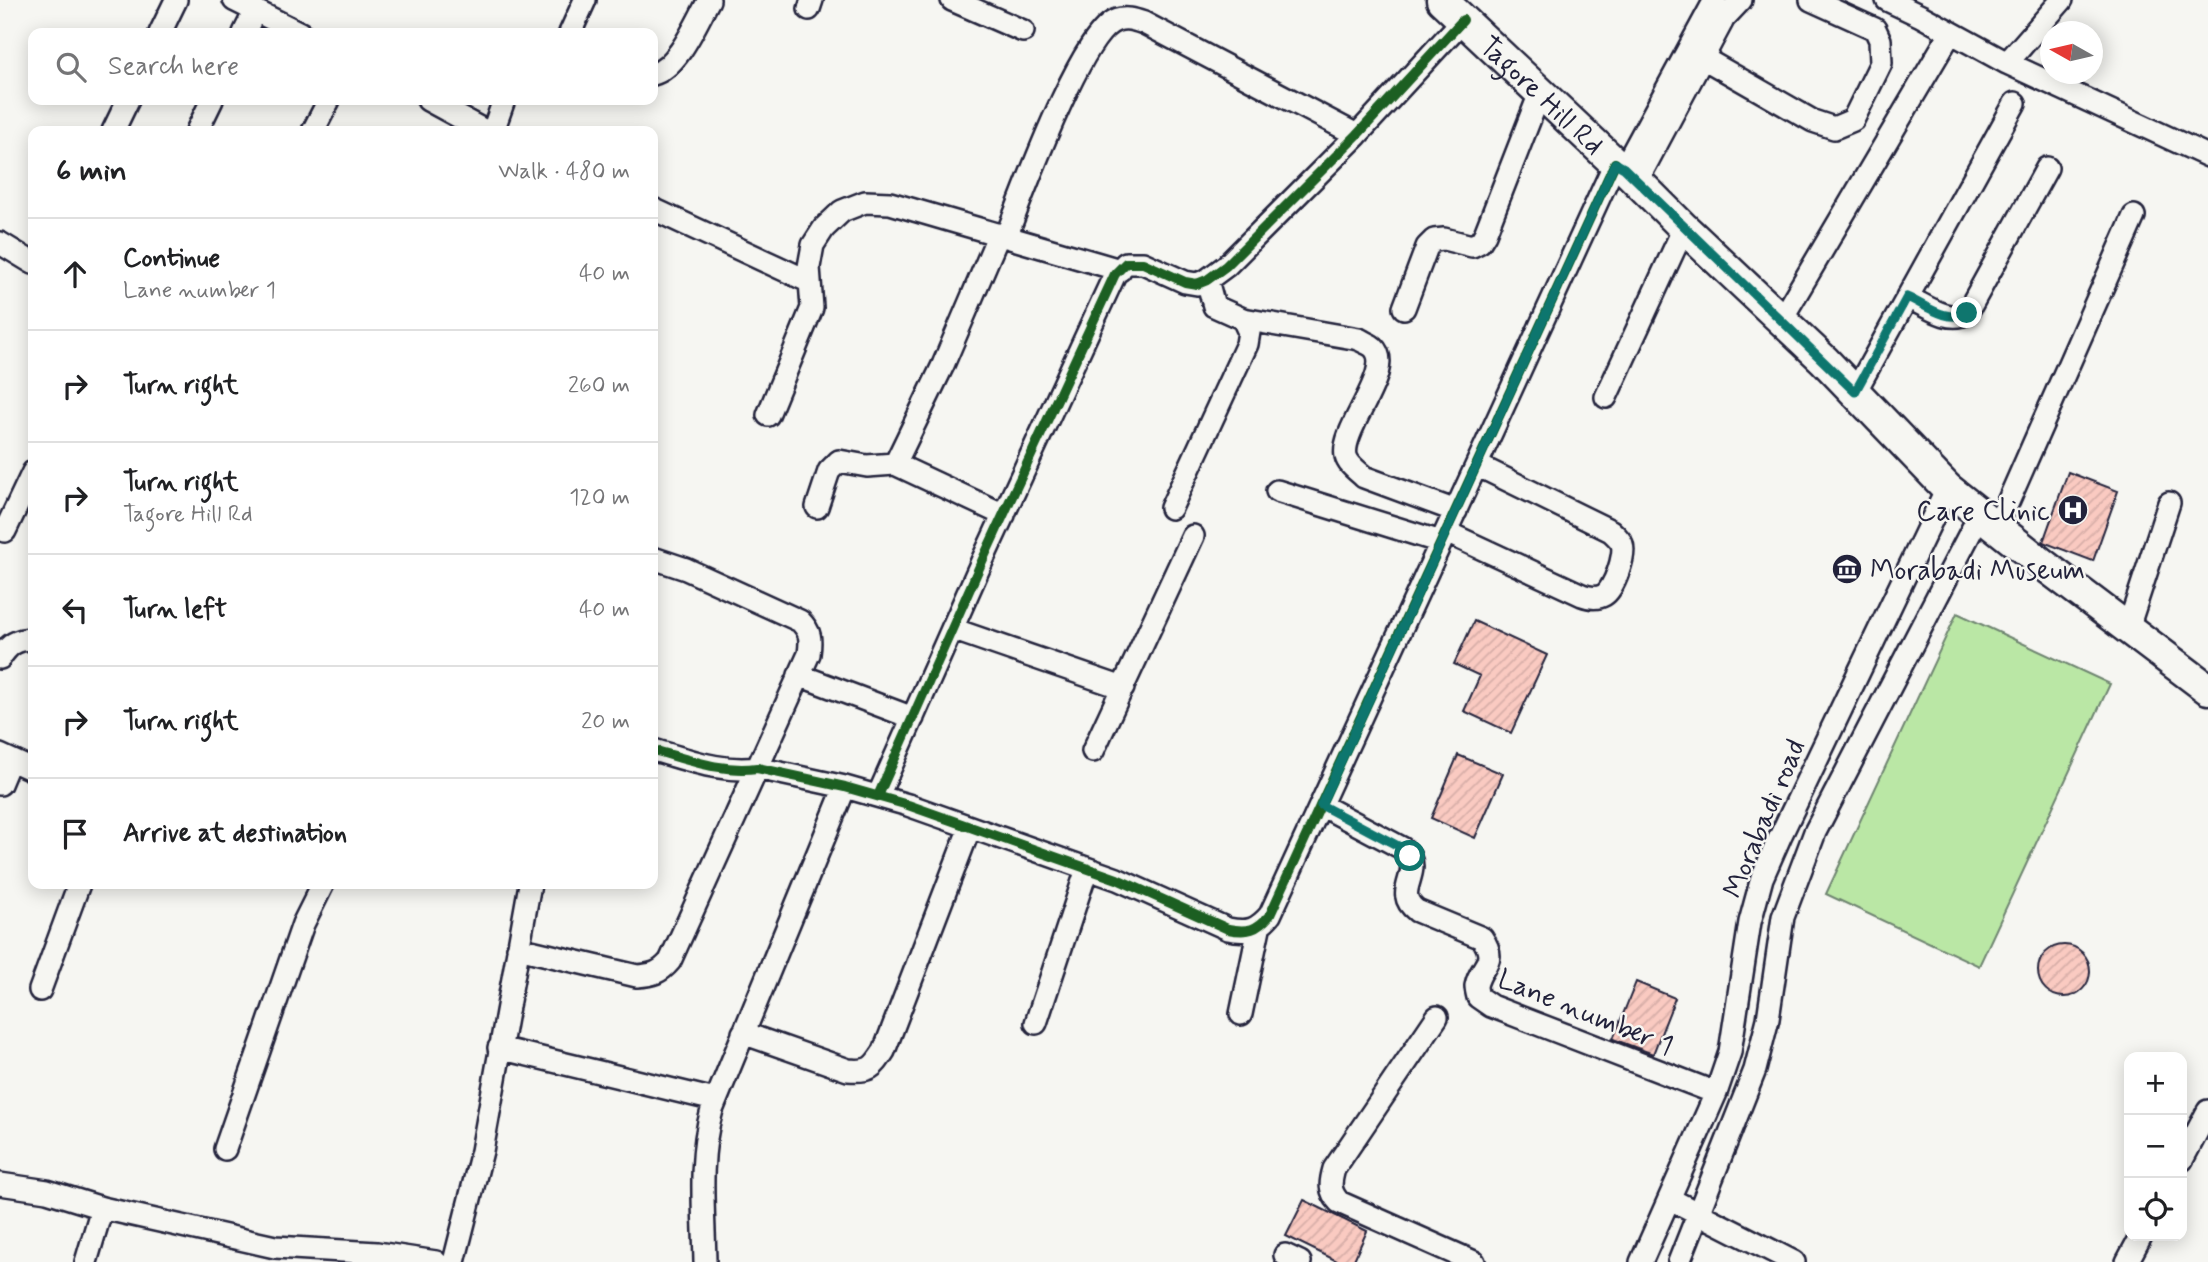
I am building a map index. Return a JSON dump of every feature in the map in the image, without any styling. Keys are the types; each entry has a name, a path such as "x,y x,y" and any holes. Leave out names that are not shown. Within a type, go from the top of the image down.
{"main road":[{"name":"Tagore Hill Rd","path":"1442,0 1781,320 1947,488 2208,689"}],"street":[{"path":"162,28 176,0"},
{"path":"234,0 290,28"},
{"path":"572,28 585,0"},
{"path":"658,73 676,58 709,0"},
{"path":"952,0 1023,31"},
{"path":"1241,1014 1259,928 1270,915 1477,465 1625,171 1715,0"},
{"path":"1625,171 1703,58 1724,18 1741,0"},
{"path":"1703,58 1813,121 1834,128 1853,120 1881,63 1880,40 1875,29 1811,0"},
{"path":"2007,63 2062,0"},
{"path":"1899,3 1950,34 2007,63 2208,156"},
{"path":"246,28 255,10"},
{"path":"895,464 1081,62 1105,28 1116,20 1128,18 1143,23 1357,135"},
{"path":"878,796 1115,274 1126,263 1143,263 1185,282 1197,284 1207,281 1226,266 1357,135 1463,20"},
{"path":"1781,320 1950,34"},
{"path":"1405,308 1427,247 1434,240 1444,239 1472,246 1480,242 1540,93"},
{"path":"1855,392 2015,103"},
{"path":"115,126 126,105"},
{"path":"199,126 210,105"},
{"path":"316,126 326,105"},
{"path":"437,105 475,126"},
{"path":"482,126 500,105"},
{"path":"1907,297 1949,317 1959,318 1967,313 2047,168"},
{"path":"768,415 807,323 813,298 809,267 813,245 824,228 842,211 865,202 890,203 1120,270"},
{"path":"658,211 810,282"},
{"name":"Morabadi road","path":"1679,1262 1755,1070 1768,1018 1783,917 1815,832 1988,520 2134,216"},
{"path":"1606,397 1684,228"},
{"path":"0,243 28,260"},
{"path":"1207,281 1214,306 1242,319 1359,340 1374,348 1379,359 1376,376 1347,441 1346,457 1364,477 1456,511"},
{"path":"1171,508 1247,344 1250,332 1242,319"},
{"path":"817,507 829,471 839,461 867,466 895,464 1004,515"},
{"path":"1277,491 1443,537 1591,598 1602,597 1609,591 1623,552 1621,542 1611,531 1477,465"},
{"path":"5,531 28,483"},
{"name":"Morabadi road","path":"1641,1262 1716,1093 1730,1052 1750,922 1762,878 1947,488"},
{"path":"2128,628 2169,503"},
{"path":"1093,751 1193,536"},
{"path":"518,948 637,976 652,975 662,970 670,961 809,654 811,640 808,629 800,621 686,569 658,560"},
{"path":"952,629 1123,688"},
{"path":"0,658 7,648 19,639 28,639"},
{"path":"799,675 913,718"},
{"path":"658,751 720,768 757,768 878,796 1117,879 1228,929 1244,933 1259,928"},
{"path":"0,784 5,757 28,768"},
{"path":"705,1262 704,1135 715,1100 845,787"},
{"name":"Lane number 1","path":"1321,805 1402,848 1410,856 1411,868 1406,895 1409,905 1417,911 1482,938 1489,948 1489,959 1476,985 1478,997 1484,1002 1716,1093"},
{"path":"743,1034 848,1070 862,1072 875,1066 884,1051 970,827"},
{"path":"1036,1023 1087,869"},
{"path":"40,990 77,889"},
{"path":"225,1149 303,924 320,889"},
{"path":"454,1262 482,1151 529,889"},
{"path":"1437,1017 1334,1169 1330,1182 1331,1193 1339,1202 1474,1262"},
{"path":"499,1048 715,1100"},
{"path":"2187,1151 2208,1111"},
{"path":"0,1184 47,1191 273,1255 341,1256 377,1253 436,1262"},
{"path":"1670,1199 1794,1262"},
{"path":"86,1262 102,1208"},
{"path":"2127,1262 2138,1241"}],"green space":[{"path":"1957,613 2110,684 1979,966 1826,894"}],"building":[{"path":"2068,472 2118,491 2093,561 2043,542"},
{"path":"1474,621 1547,655 1511,733 1464,711 1480,676 1454,664"},
{"path":"1458,755 1503,774 1475,838 1431,818"},
{"path":"2064,945 2083,952 2090,971 2083,990 2064,997 2045,990 2038,971 2045,952"},
{"path":"1636,982 1675,998 1653,1054 1613,1039"},
{"path":"1304,1200 1367,1231 1353,1262 1339,1262 1286,1236"}],"cycle path":[{"path":"878,796 983,559 1115,274 1126,263 1143,263 1185,282 1197,284 1207,280 1226,266 1357,135 1463,20"},
{"path":"658,751 717,767 757,768 845,787 908,805 1117,879 1228,929 1241,931 1261,924 1270,915 1615,163"}],"place":[{"name":"Care Clinic","path":"2073,510"},
{"name":"Morabadi Museum","path":"1847,569"}],"route":[{"path":"1410,856 1402,848 1321,805 1615,163 1624,168 1855,392 1907,297 1949,317 1959,318 1967,313"}]}
